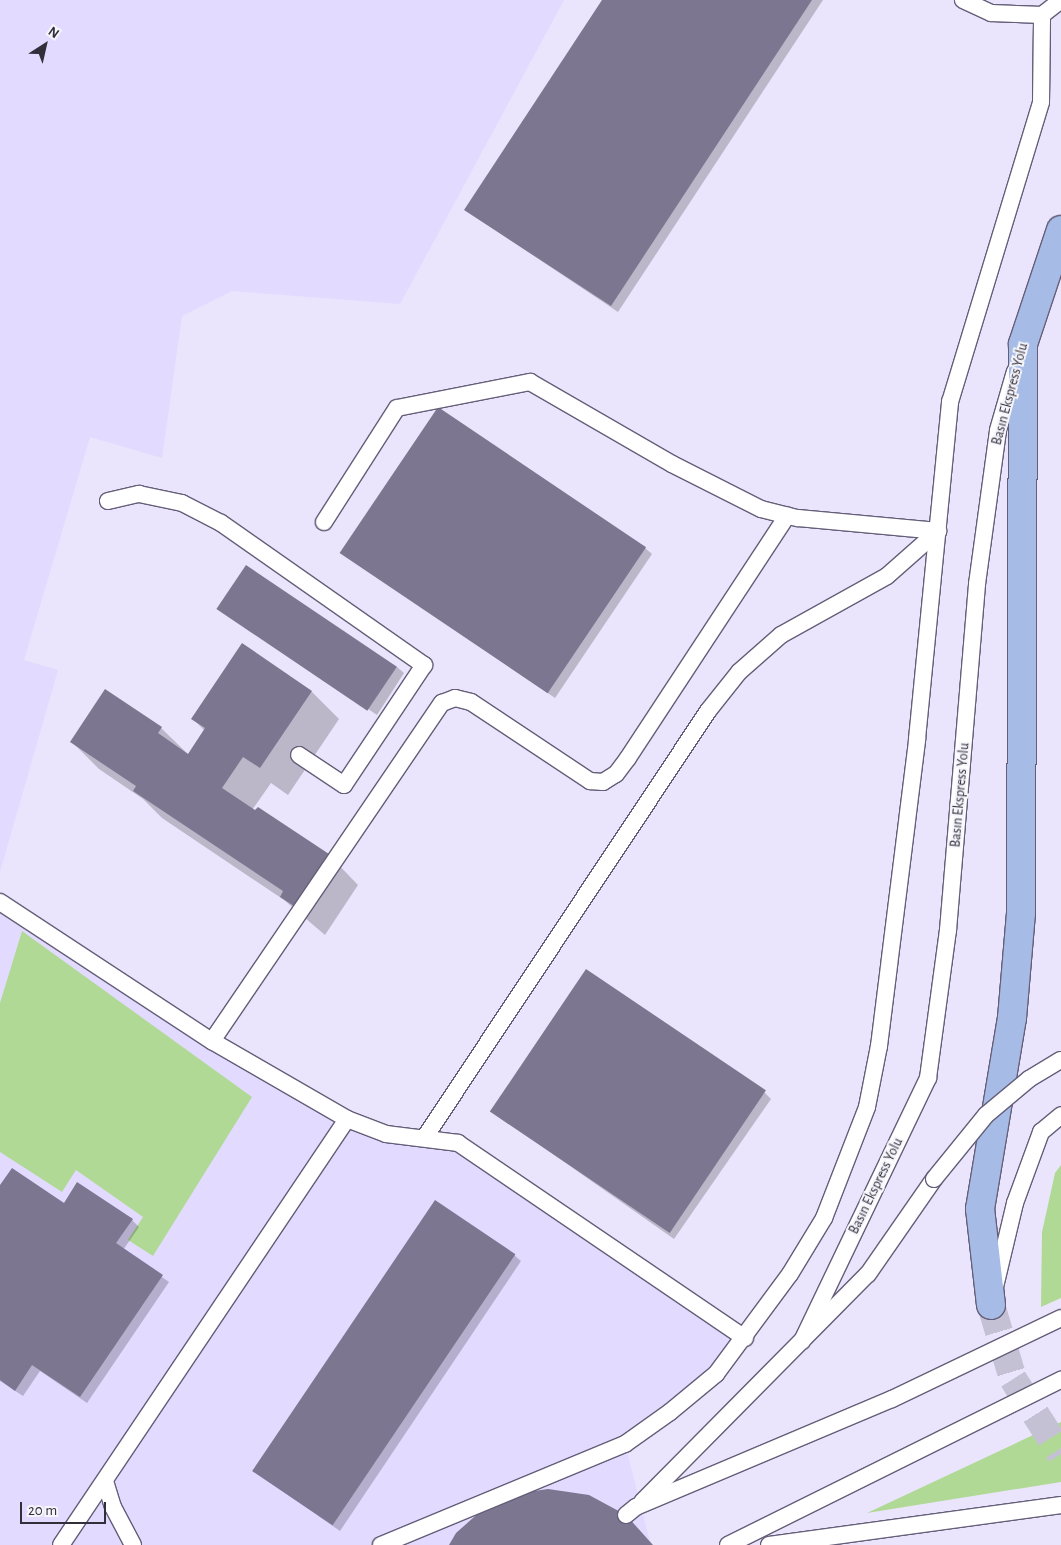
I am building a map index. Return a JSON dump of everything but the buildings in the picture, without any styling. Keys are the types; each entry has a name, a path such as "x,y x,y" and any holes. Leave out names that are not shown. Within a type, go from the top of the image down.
{"main road":[{"name":"Basın Ekspress Yolu","path":"1023,344 1061,230"},
{"path":"991,1305 980,1209 1012,1018 1021,913 1023,344"}],"lane":[{"path":"963,0 991,12 1042,15 1061,0"},
{"path":"381,1545 625,1444 716,1374 745,1338 790,1274 824,1218 867,1107 879,1046 918,739 950,402 1041,102 1042,15"},
{"name":"Basın Ekspress Yolu","path":"802,1341 928,1078 948,930 977,584 998,430 1023,344"},
{"path":"324,522 397,408 530,382 681,468 760,509 787,516 938,531"},
{"path":"108,501 139,494 182,503 222,523 424,665 344,785 299,755"},
{"path":"212,1041 442,703 455,698 471,702 590,781 603,782 616,774 628,758 787,516"},
{"path":"425,1136 708,711 739,672 781,635 887,576 938,531"},
{"path":"0,902 212,1041 347,1120 386,1134 425,1136 458,1144 745,1338"},
{"path":"1061,1060 1029,1079 986,1115 934,1179 868,1274 631,1511 892,1399 1061,1318"},
{"path":"991,1305 1015,1203 1041,1132 1061,1115"},
{"path":"61,1545 347,1120"},
{"path":"728,1545 1061,1380"},
{"path":"105,1481 113,1507 133,1545"},
{"path":"769,1545 1061,1505"}],"shaded area":[{"path":"0,0 564,0 400,304 232,291 182,316 162,458 90,437 24,660 58,670 0,872"},
{"path":"0,902 347,1119 458,1143 745,1338 625,1444 651,1545 0,1545"}],"green space":[{"path":"22,931 252,1097 153,1256 128,1240 143,1217 76,1170 62,1192 0,1152 0,1003"},
{"path":"1061,1165 1061,1298 1041,1307 1042,1232 1055,1173"},
{"path":"1061,1422 1061,1482 867,1513"}],"tunnel":[{"path":"991,1305 1013,1379 1061,1454"}]}
